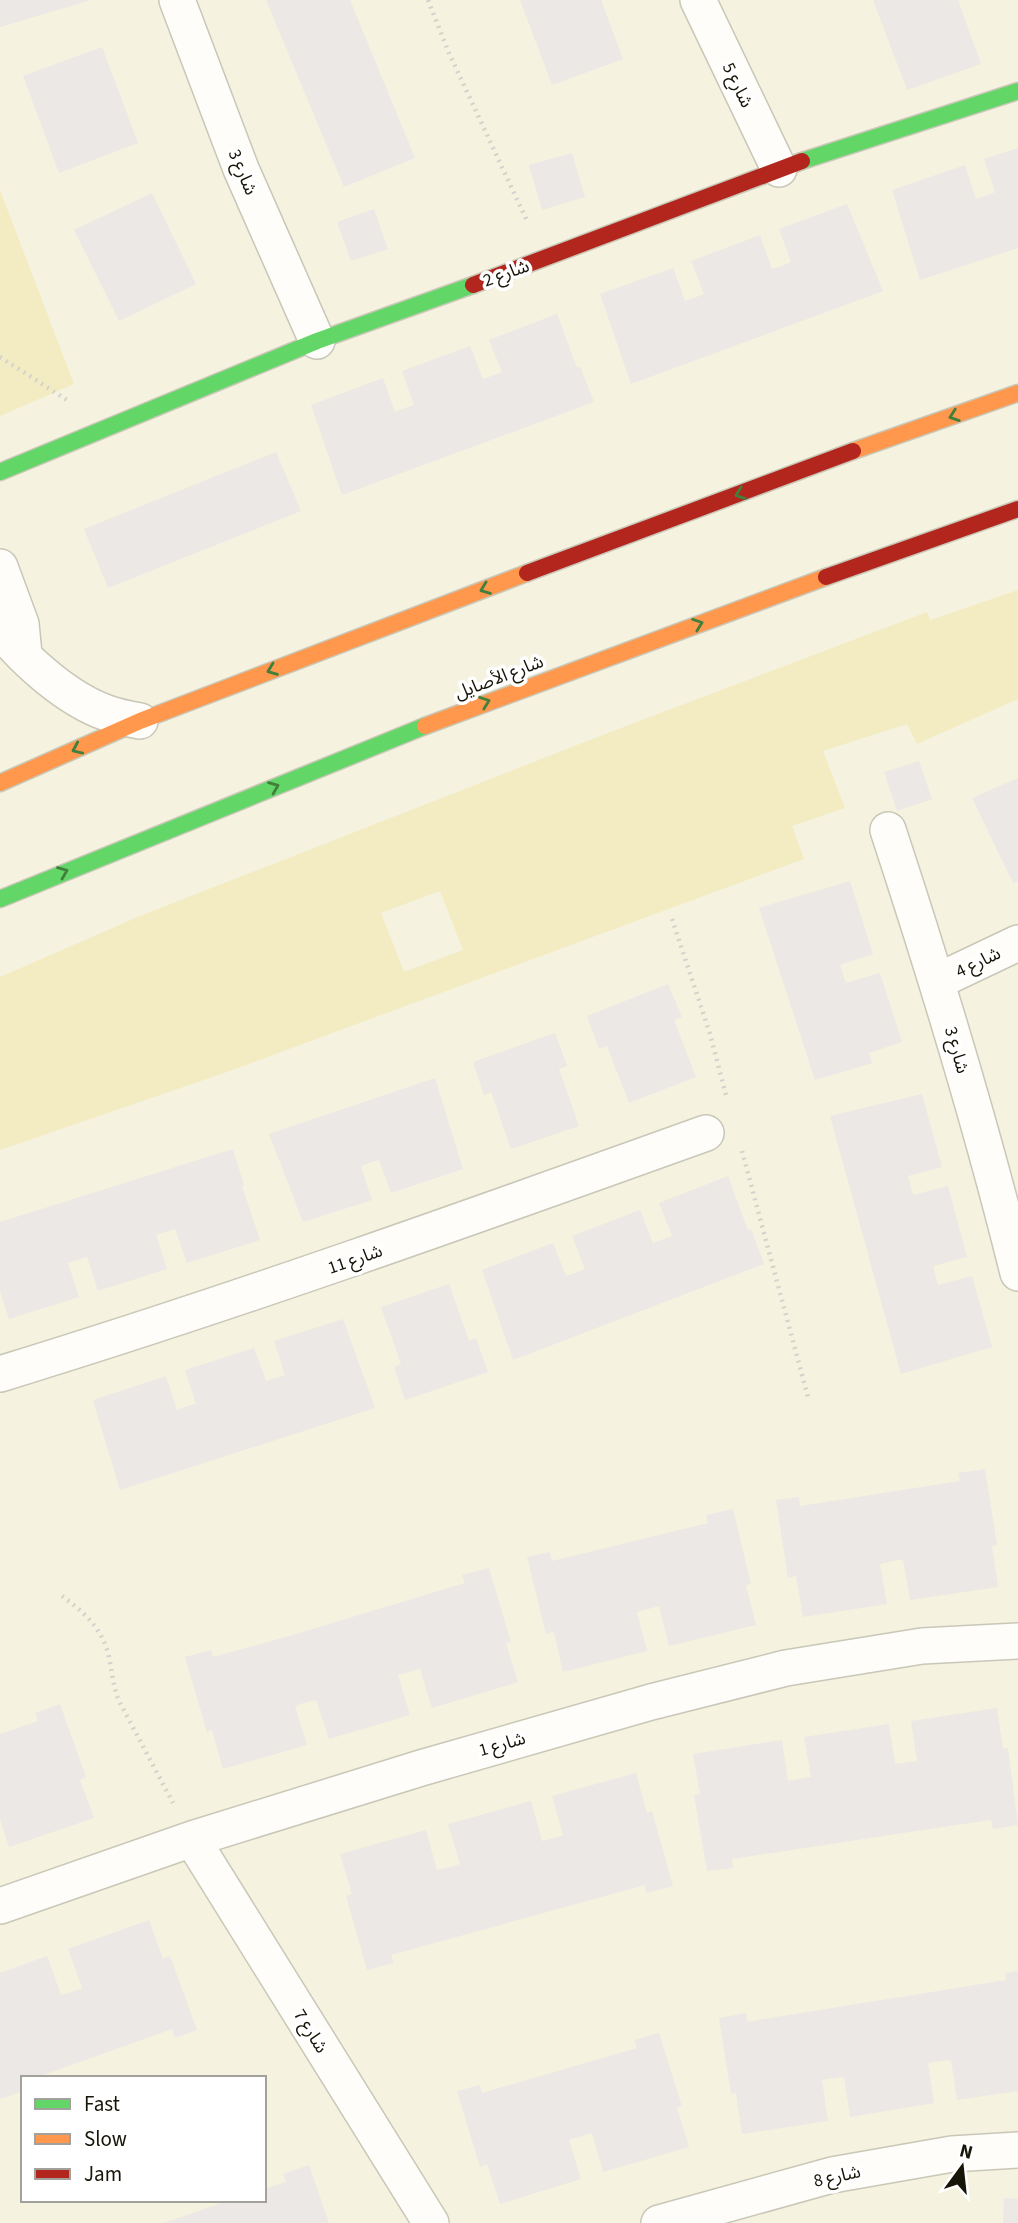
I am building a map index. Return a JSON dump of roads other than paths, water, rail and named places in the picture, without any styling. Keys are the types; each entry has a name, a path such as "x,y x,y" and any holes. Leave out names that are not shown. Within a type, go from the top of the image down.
{"main road":[{"name":"شارع 2","path":"0,471 317,341 545,259 779,169 1018,91"},
{"path":"0,783 140,721 561,560 880,441 1018,393"},
{"name":"شارع الأصايل","path":"0,899 477,705 901,549 1018,509"}],"street":[{"name":"شارع 3","path":"177,0 241,169 317,341"},
{"name":"شارع 5","path":"698,0 779,169"},
{"path":"0,567 20,617 12,659"},
{"path":"0,629 12,659 49,678 76,698 107,713 140,721"},
{"name":"شارع 3","path":"888,830 938,981 996,1183 1018,1273"},
{"name":"شارع 4","path":"938,981 1018,943"},
{"name":"شارع 11","path":"0,1374 164,1324 346,1263 718,1122"},
{"name":"شارع 1","path":"0,1906 192,1839 421,1768 651,1702 786,1668 922,1646 1018,1641"},
{"name":"شارع 7","path":"192,1839 431,2223"},
{"name":"شارع 8","path":"659,2223 832,2175 952,2154 1018,2150"}]}
